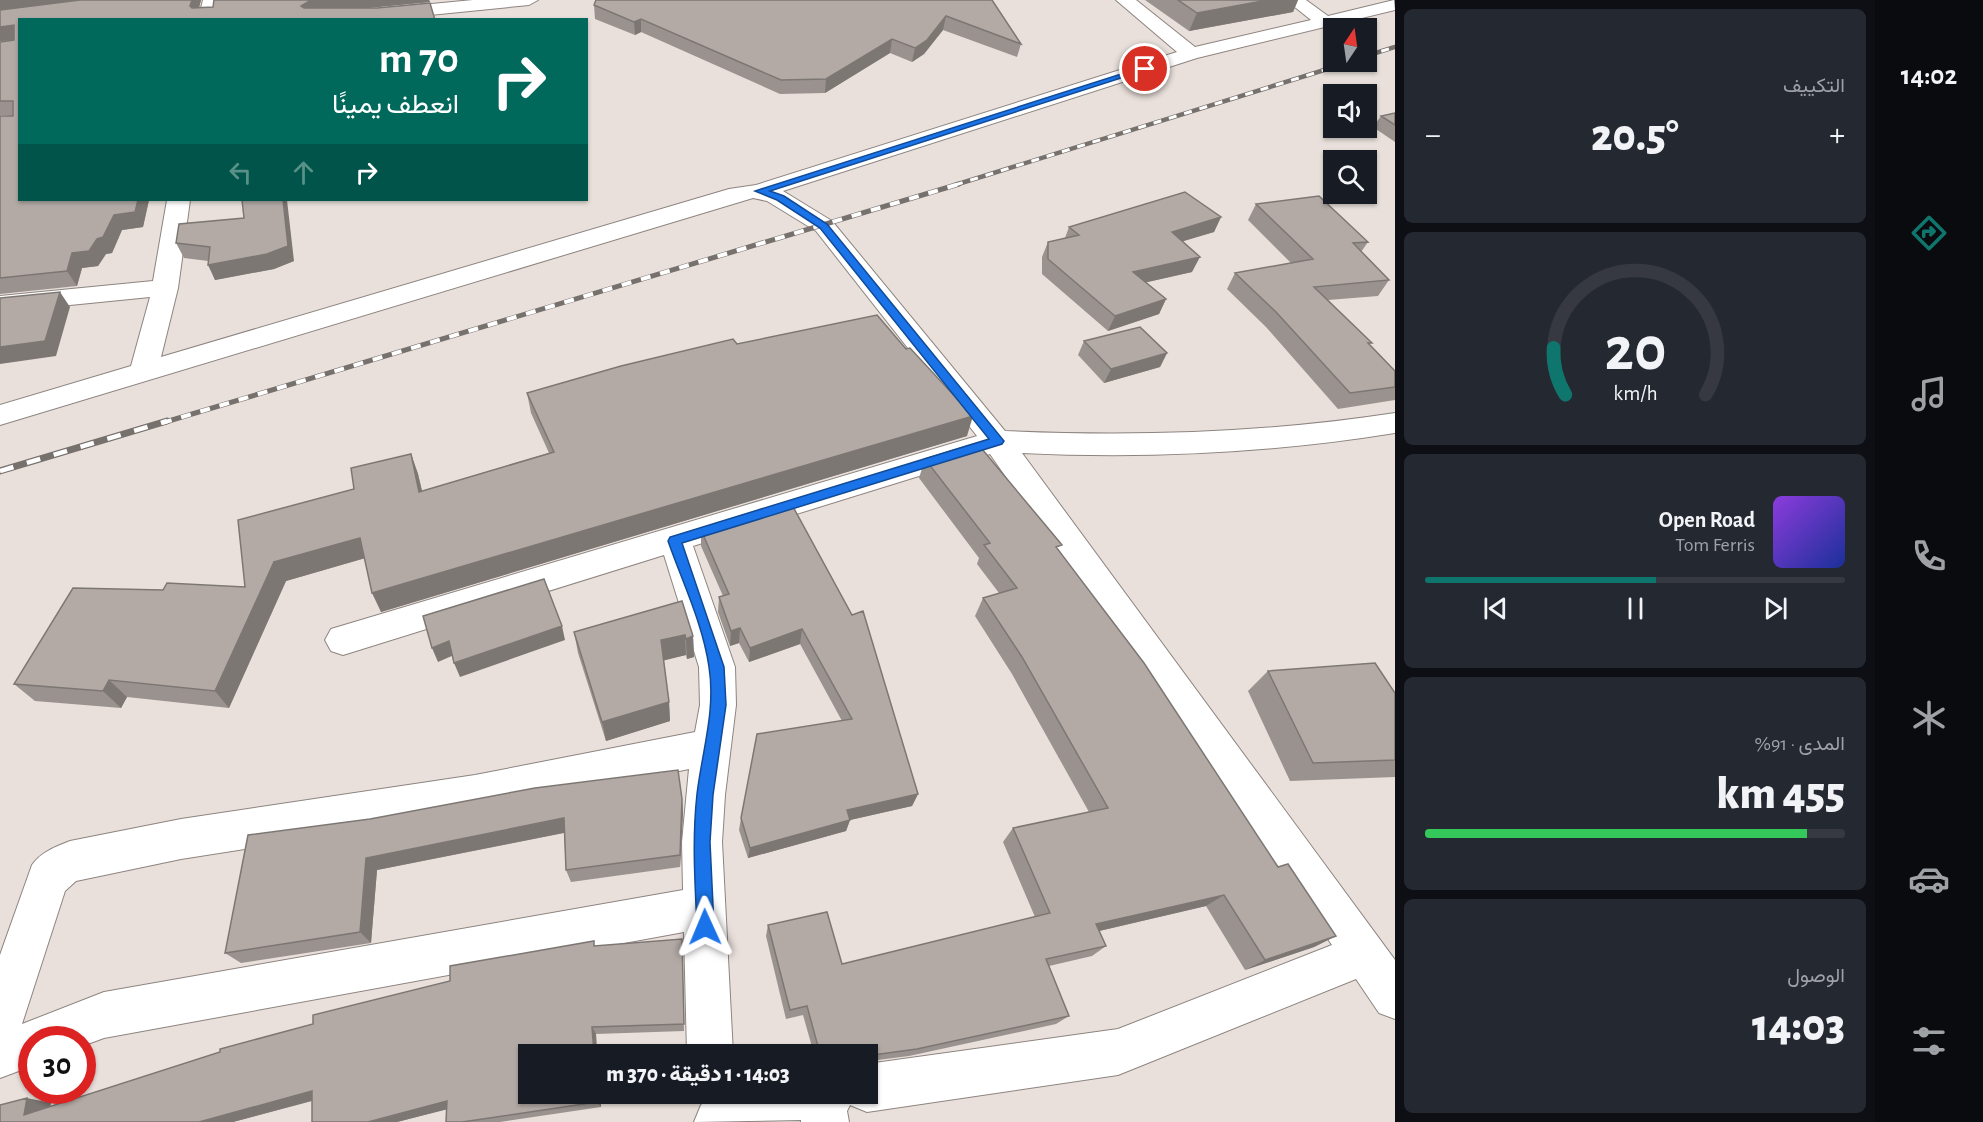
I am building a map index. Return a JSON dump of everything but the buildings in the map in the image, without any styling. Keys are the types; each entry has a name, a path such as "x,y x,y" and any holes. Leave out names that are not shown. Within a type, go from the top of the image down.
{"street":[{"path":"208,18 212,0"},
{"path":"327,18 383,7 529,0"},
{"path":"1125,0 1191,54"},
{"path":"1295,0 1323,20"},
{"path":"1346,18 1395,5"},
{"path":"0,415 143,374 737,194 760,191 1191,54 1323,24"},
{"path":"760,191 781,198 824,226 998,441 1395,997"},
{"path":"143,374 165,288 179,201"},
{"path":"0,304 165,288"},
{"path":"343,640 998,441 1105,446 1212,442 1356,430 1395,423"},
{"path":"675,541 708,634 717,667 718,705 714,746 705,795 702,842 710,1044"},
{"path":"0,1021 47,880 53,871 70,862 181,839 475,794 714,746"},
{"path":"76,1026 104,1015 705,907"},
{"path":"878,1086 1118,1052 1364,954"},
{"path":"0,1055 18,1048"},
{"path":"710,1104 710,1122"},
{"path":"718,1122 735,1104"}],"railway":[{"path":"1377,53 1395,47"},
{"path":"955,185 1323,70"},
{"path":"162,423 959,184"},
{"path":"0,471 167,421"}],"route":[{"path":"705,927 702,842 705,795 714,746 718,705 717,667 708,634 675,541 998,441 824,226 781,198 760,191 1145,69"}]}
